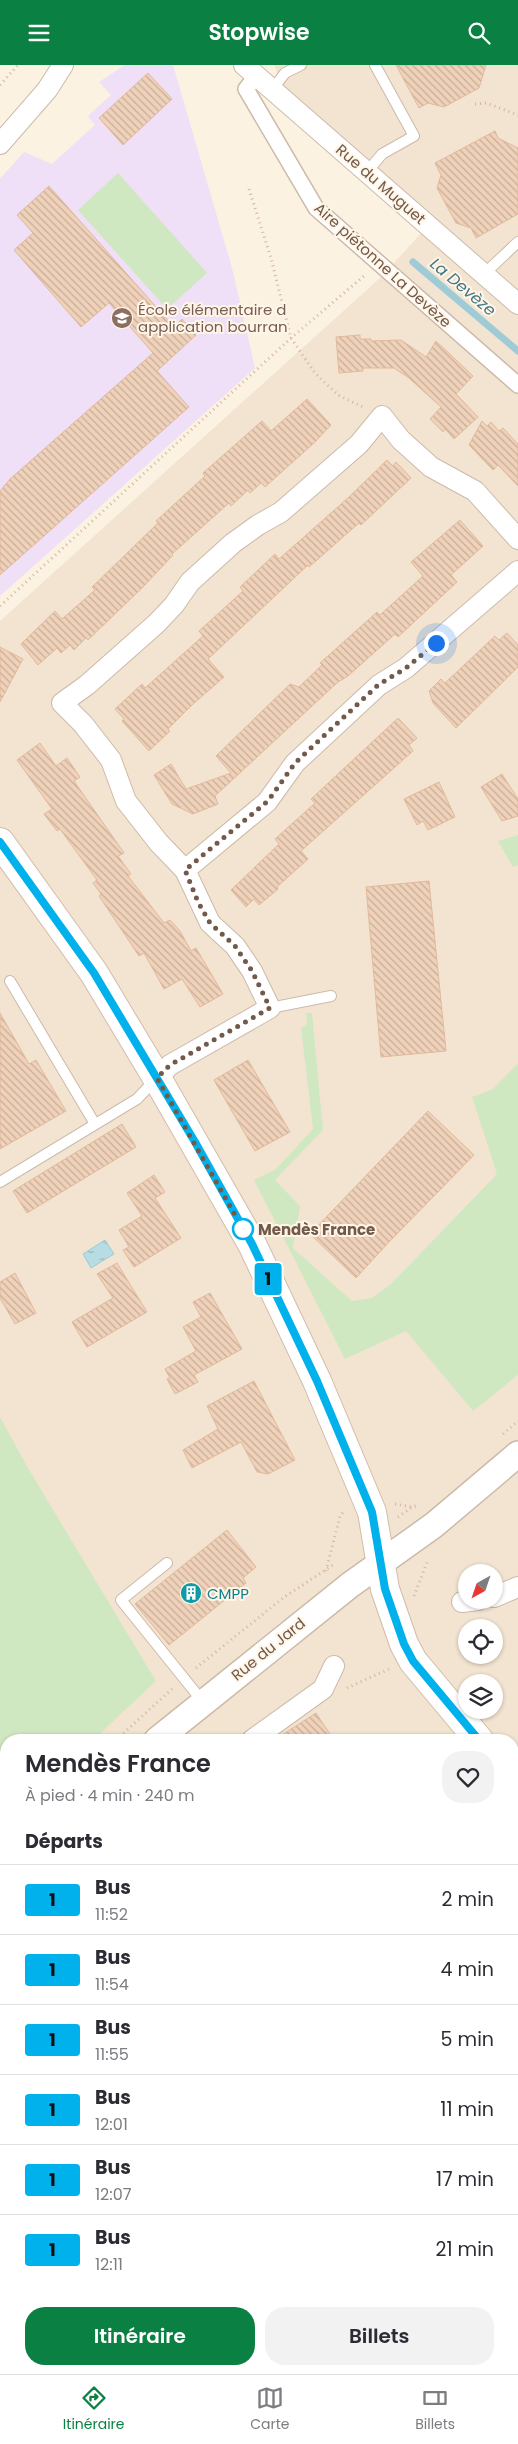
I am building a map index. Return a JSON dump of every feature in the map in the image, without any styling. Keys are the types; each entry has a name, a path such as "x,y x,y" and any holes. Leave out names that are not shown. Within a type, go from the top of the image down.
{"main road":[{"path":"0,841 94,973 157,1078 252,1244 317,1381 368,1500 377,1533 385,1589 398,1631 410,1656 474,1734"}],"street":[{"path":"0,144 47,90 63,65"},
{"name":"Rue du Muguet","path":"250,70 518,304"},
{"name":"Aire piétonne La Devèze","path":"250,70 246,89 316,208 518,385"},
{"path":"157,1078 170,1065 270,1008 252,971 235,946 210,923 198,902 185,870 158,843 126,801 112,760 83,724 62,703 157,623 174,605 190,582 233,543 280,512 358,444 382,416 401,440 431,467 475,491 518,539"},
{"path":"185,870 268,801 295,763 378,685 406,668 518,571"},
{"name":"Rue du Jard","path":"165,1734 381,1561 434,1525 518,1454"},
{"path":"503,1593 518,1587"},
{"path":"260,1734 322,1689 334,1666"}],"lane":[{"path":"272,90 285,73 301,65"},
{"path":"366,172 382,154 414,137 375,65"},
{"path":"484,274 518,242"},
{"path":"10,981 95,1125"},
{"path":"270,1008 331,996"},
{"path":"0,1182 137,1099 157,1078"},
{"path":"167,1563 121,1600 203,1702"}],"path":[{"path":"0,85 18,65"},
{"path":"475,104 486,103 518,115"},
{"path":"249,189 291,338 315,373 338,395 382,416"},
{"path":"0,606 291,338 377,263"},
{"path":"496,1440 518,1421"},
{"path":"326,1571 343,1511 368,1500"},
{"path":"377,1533 412,1507 424,1504"},
{"path":"398,1631 412,1602 424,1565 432,1554"},
{"path":"122,1734 184,1677 283,1598 339,1562"},
{"path":"322,1689 340,1691 391,1668 410,1656"}],"shaded area":[{"name":"École élémentaire d application bourran","path":"125,65 173,65 232,268 255,368 0,596 0,179 24,152 52,164 95,125 88,116 111,95 99,82"},
{"path":"274,65 518,65 518,1734 0,1734 0,621 381,277 435,218 282,85"}],"green space":[{"path":"118,173 207,273 167,309 78,210"},
{"path":"518,835 518,865 513,867 498,841"},
{"path":"306,1013 312,1013 323,1130 275,1180 300,1206 293,1248 352,1301 372,1298 392,1283 497,1174 472,1097 493,1089 518,1063 518,1375 473,1411 406,1331 345,1359 254,1180 276,1169 313,1129 301,1028 307,1024"},
{"path":"0,1417 28,1468 156,1681 99,1734 0,1734"}],"water":[{"path":"105,1240 114,1254 91,1268 83,1254"}],"building":[{"path":"396,65 486,65 479,88 444,107 428,103 419,108"},
{"path":"148,73 172,99 123,145 99,118"},
{"path":"495,131 498,138 518,148 518,214 476,238 471,228 456,223 437,188 441,175 435,163"},
{"path":"49,186 174,327 182,319 196,335 157,371 189,407 0,575 0,491 10,479 153,353 109,303 81,327 14,250 33,233 17,215"},
{"path":"360,335 360,339 371,339 371,341 401,340 426,357 436,341 473,376 456,394 478,417 454,439 445,429 443,432 430,419 441,407 409,378 394,368 363,368 363,371 339,373 336,337"},
{"path":"307,399 331,425 314,443 265,487 261,483 250,493 248,490 231,506 229,503 172,554 143,587 88,640 86,638 74,650 70,645 61,653 57,648 38,665 21,644 55,611 62,619 95,590 92,587 158,523 156,521 205,476 203,473 262,421 271,431"},
{"path":"482,421 487,426 491,422 499,431 503,428 518,444 518,486 498,465 493,470 469,445"},
{"path":"387,460 393,466 396,462 411,478 361,525 359,523 309,567 308,565 208,659 224,677 192,705 168,729 170,731 149,751 122,721 124,719 115,709 142,684 145,688 203,636 199,631 243,591 240,587 275,554 279,559 349,497"},
{"path":"460,520 483,546 451,575 457,582 398,637 395,634 348,676 338,682 215,796 218,804 193,814 172,804 154,775 171,764 186,789 231,773 216,756 290,684 299,687 322,665 320,663 377,612 380,615 423,576 411,562"},
{"path":"507,633 518,645 518,667 456,728 433,703 429,691 441,679 445,683 495,636 499,640"},
{"path":"0,647 23,659 0,702"},
{"path":"398,718 417,738 409,745 413,751 301,851 308,859 277,887 278,889 259,905 254,899 246,907 231,890 279,844 275,839 315,803 311,799"},
{"path":"40,743 56,766 67,758 80,777 74,781 124,853 118,856 131,874 128,876 164,923 170,920 180,931 191,951 196,948 223,994 200,1007 182,979 164,989 144,953 139,956 99,896 101,894 93,883 97,880 60,829 57,831 44,814 52,809 17,760"},
{"path":"502,774 518,799 518,816 502,821 481,787"},
{"path":"439,782 455,817 428,830 423,821 417,825 404,799"},
{"path":"429,881 446,1051 381,1057 366,887"},
{"path":"0,1013 29,1064 36,1060 66,1111 0,1149"},
{"path":"248,1060 290,1132 255,1151 214,1080"},
{"path":"428,1111 474,1155 356,1278 310,1234"},
{"path":"122,1124 136,1147 27,1213 13,1191"},
{"path":"154,1175 165,1192 155,1198 181,1238 134,1267 123,1250 129,1247 119,1230 142,1216 127,1193"},
{"path":"117,1263 147,1312 87,1347 72,1322 113,1298 97,1274"},
{"path":"15,1273 36,1313 15,1324 0,1298 0,1282"},
{"path":"210,1293 242,1349 194,1375 198,1382 175,1394 167,1379 170,1378 165,1369 196,1351 183,1327 201,1317 193,1302"},
{"path":"254,1381 295,1460 268,1474 257,1472 241,1442 192,1468 183,1450 218,1429 207,1406"},
{"name":"CMPP","path":"227,1530 256,1567 243,1578 246,1583 169,1645 135,1604"},
{"path":"316,1713 330,1734 283,1734"}],"waterway":[{"name":"La Devèze","path":"413,262 518,351"}],"bus line":[{"name":"1","path":"0,842 94,973 195,1142 252,1244 317,1381 372,1512 385,1589 398,1631 413,1661 474,1734"}],"place":[{"name":"École élémentaire d application bourran","path":"122,318"},
{"name":"Mendès France","path":"243,1229"},
{"name":"CMPP","path":"191,1593"}],"route":[{"path":"243,1229 157,1078 170,1065 270,1008 252,971 235,946 210,923 198,902 185,870 208,853 268,801 295,763 378,685 406,668 436,643"}]}
